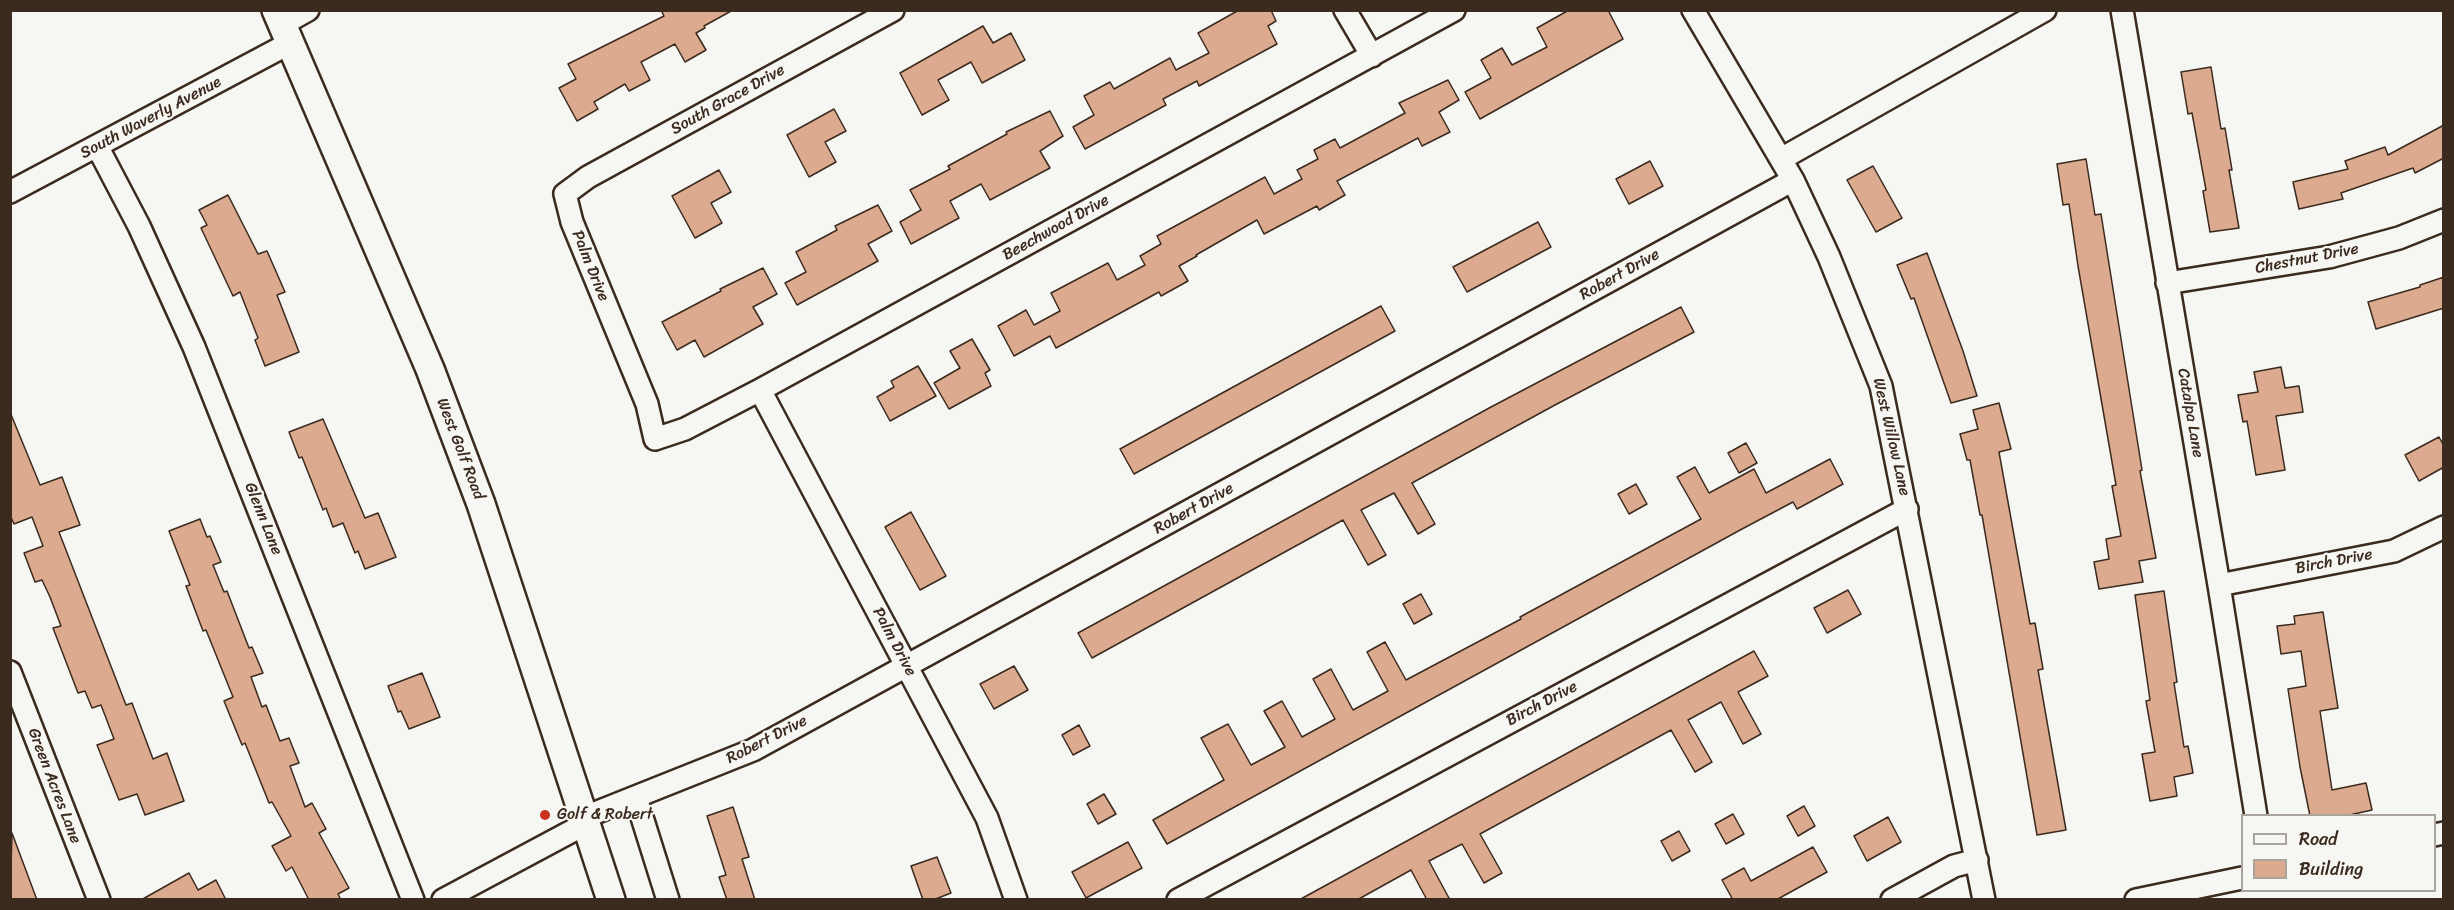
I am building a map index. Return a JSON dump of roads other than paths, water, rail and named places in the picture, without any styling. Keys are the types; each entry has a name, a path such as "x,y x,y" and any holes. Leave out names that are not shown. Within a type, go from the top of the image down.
{"main road":[{"name":"West Golf Road","path":"283,26 430,369 482,504 611,900"}],"street":[{"name":"South Waverly Avenue","path":"10,192 97,146 308,10"},
{"name":"South Grace Drive","path":"565,194 588,177 893,10"},
{"path":"1345,10 1372,56"},
{"name":"Beechwood Drive","path":"655,439 685,429 760,390 1454,10"},
{"name":"West Willow Lane","path":"1693,10 1793,180 1828,257 1881,386 1984,900"},
{"path":"1781,159 2045,10"},
{"name":"Catalpa Lane","path":"2122,10 2256,814"},
{"name":"Glenn Lane","path":"97,146 139,226 194,347 414,900"},
{"name":"Robert Drive","path":"442,900 586,820 753,750 1793,180"},
{"name":"Palm Drive","path":"565,194 572,222 647,404 655,439"},
{"name":"Chestnut Drive","path":"2167,283 2330,257 2399,238 2444,220"},
{"name":"Palm Drive","path":"760,390 987,818 1016,900"},
{"name":"Birch Drive","path":"1178,900 1907,509"},
{"name":"Birch Drive","path":"2219,585 2394,551 2444,526"},
{"name":"Green Acres Lane","path":"10,672 99,900"},
{"path":"636,798 668,900"},
{"path":"1892,900 1953,866 1977,860"},
{"path":"2136,900 2241,878"}],"place":[{"name":"Golf & Robert","path":"545,815"}]}
